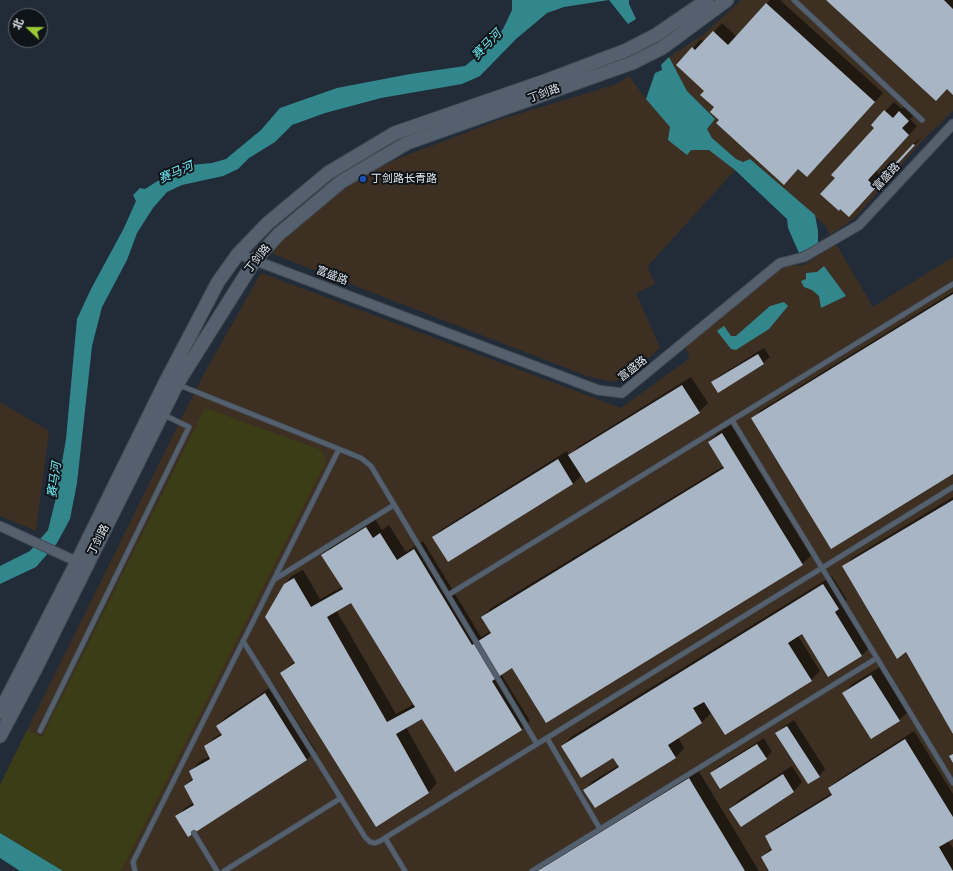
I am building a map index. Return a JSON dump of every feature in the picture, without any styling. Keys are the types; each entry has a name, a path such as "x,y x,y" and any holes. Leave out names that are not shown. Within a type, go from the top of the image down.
{"main road":[{"name":"丁剑路","path":"0,736 82,564 165,383 218,282 238,254 268,223 328,173 395,133 545,81 627,50 656,35 707,0"},
{"name":"丁剑路","path":"0,712 82,564 162,415 177,384 255,260 279,234 342,182 407,143 632,63 662,48 727,0"}],"street":[{"name":"富盛路","path":"238,254 598,390 622,393 780,263 804,257 859,225 953,124"},
{"path":"0,526 82,564"}],"lane":[{"path":"794,0 922,120"},
{"path":"448,595 953,284"},
{"path":"177,384 361,458 371,466 538,744"},
{"path":"40,731 189,427 162,415"},
{"path":"732,420 953,783"},
{"path":"135,871 133,862 339,449"},
{"path":"243,641 365,837 370,842 375,843 953,487"},
{"path":"274,580 394,505"},
{"path":"532,871 877,658"},
{"path":"547,738 600,829"},
{"path":"224,871 341,798"},
{"path":"194,833 217,871"},
{"path":"385,838 405,871"}],"shaded area":[{"path":"741,0 953,0 953,111 923,140 856,217 830,235 826,226 750,159 743,162 736,159 712,138 707,129 715,119 687,91 669,57 703,35"},
{"path":"629,76 646,99 691,150 709,149 735,170 647,267 655,284 636,293 660,348 627,377 612,382 587,376 273,254 274,246 318,208 363,175 402,157 502,119 617,84"},
{"path":"836,244 873,307 953,257 953,871 63,871 0,833 0,785 183,415 205,372 261,273 621,408 690,358 685,347 781,266 804,265"},
{"path":"0,402 49,431 36,531 0,516"},
{"path":"205,408 321,450 326,461 121,871 63,871 0,833 0,785 27,730 42,737"}],"water":[{"name":"赛马河","path":"512,0 609,0 564,7 547,13 516,39 480,76 462,84 381,98 325,113 292,125 275,142 249,158 238,169 223,176 182,185 167,192 153,208 137,233 127,260 102,307 92,346 77,483 70,519 57,543 36,567 0,584 0,566 30,551 48,530 55,502 66,439 77,319 91,289 124,228 136,201 133,195 140,188 145,189 175,170 191,165 212,163 226,159 261,130 280,108 337,88 410,74 465,66 486,49 503,29 512,10"},
{"path":"609,0 629,0 629,4 636,19 628,24"},
{"path":"669,57 687,91 715,119 707,129 712,138 736,159 743,162 750,159 815,215 818,231 818,244 799,253 788,228 787,219 735,170 709,150 691,150 687,155 668,140 670,127 646,99 655,73 662,70 661,65"},
{"path":"824,266 846,296 821,308 819,296 812,290 804,287 801,281 806,279 806,273 817,272"},
{"path":"784,302 788,306 769,329 736,350 731,349 717,331 724,326 731,336 736,336 770,306"},
{"path":"0,833 63,871 20,871 0,858"}],"building":[{"path":"826,0 944,0 953,9 953,95 947,89 936,101"},
{"path":"766,3 875,102 807,177 798,169 784,185 716,123 719,120 710,112 714,107 700,95 704,91 676,65 692,47 695,50 713,31 728,45"},
{"path":"884,110 893,118 899,111 909,121 902,128 909,135 868,180 874,186 913,144 915,145 849,217 840,209 839,211 820,194 835,178 831,175 874,128 871,125"},
{"path":"953,294 953,474 831,549 751,418"},
{"path":"758,354 764,364 718,393 711,382"},
{"path":"682,385 700,413 586,483 568,455"},
{"path":"722,433 803,565 546,723 512,668 492,681 522,730 455,772 422,719 396,734 429,793 376,827 280,673 295,663 265,617 284,584 294,578 311,607 343,589 321,555 366,527 373,538 380,533 397,560 414,549 472,645 491,633 481,617 724,468 708,442","holes":["351,603 415,707 387,722 327,617"]},
{"path":"558,459 573,484 448,562 432,537"},
{"path":"953,500 953,734 906,652 897,659 842,566"},
{"path":"823,584 839,609 835,612 862,656 828,677 802,634 788,643 812,681 725,735 704,702 693,708 702,723 668,745 676,758 595,808 583,790 619,767 613,758 581,778 561,746"},
{"path":"871,675 900,721 871,739 842,693"},
{"path":"265,693 307,760 188,837 175,816 194,805 184,786 193,780 189,771 210,759 204,746 222,735 216,726"},
{"path":"787,726 820,777 808,784 775,733"},
{"path":"905,739 953,817 953,839 939,847 953,871 769,871 761,857 772,850 765,836 832,795 828,788"},
{"path":"757,744 767,759 720,789 710,773"},
{"path":"953,754 953,763 949,756"},
{"path":"783,774 794,792 741,827 729,809"},
{"path":"689,778 745,871 537,871"}],"place":[{"name":"丁剑路长青路","path":"363,179"}]}
